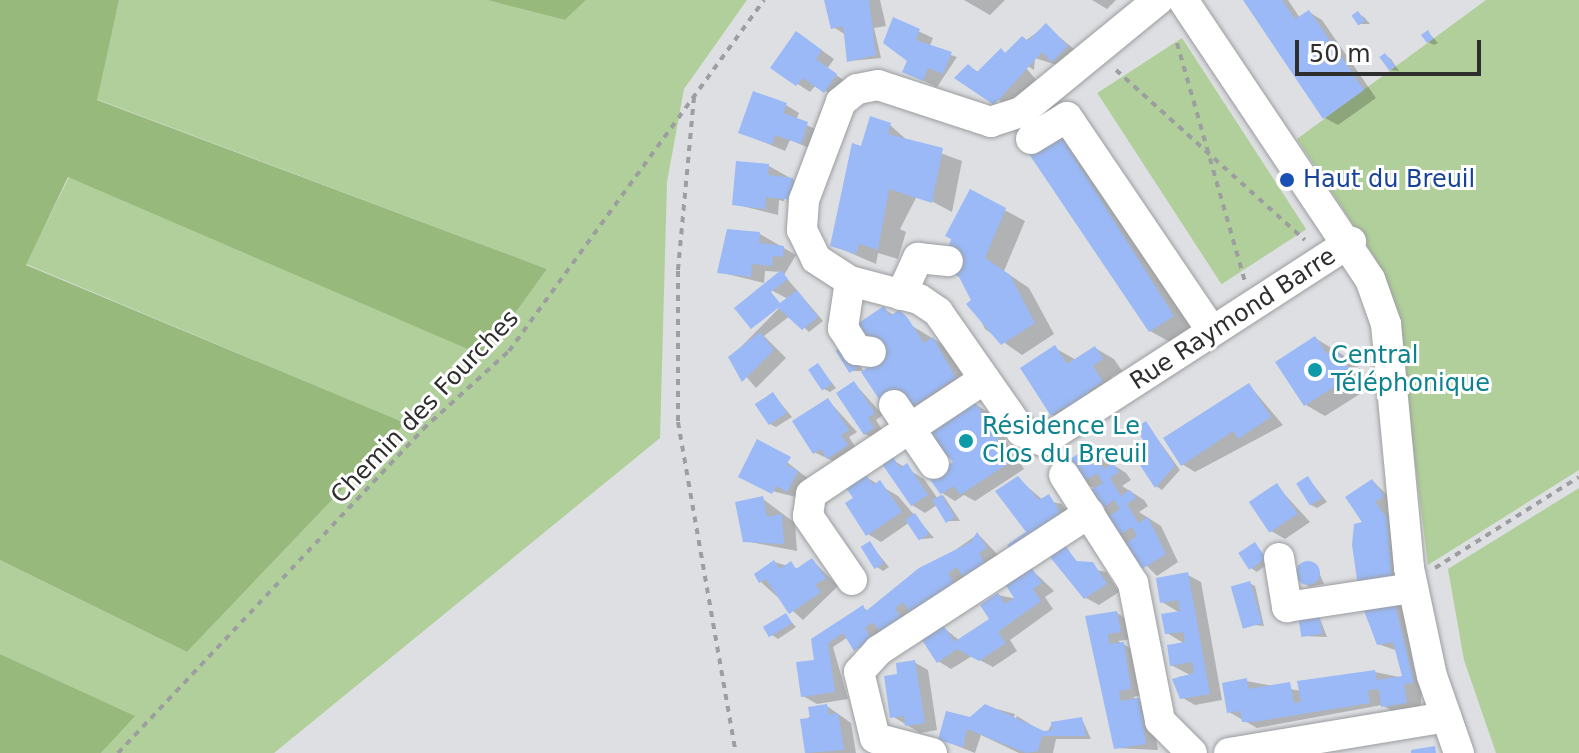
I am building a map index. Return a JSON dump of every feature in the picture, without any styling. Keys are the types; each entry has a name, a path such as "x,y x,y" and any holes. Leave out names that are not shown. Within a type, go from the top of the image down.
{"street":[{"path":"852,580 808,516 811,494 902,417 984,379 938,312 901,295 850,281 816,259 802,230 804,200 841,102 878,85 991,122 1021,112 1098,53 1158,0"},
{"path":"1178,14 1351,242 1386,324 1411,578 1446,717 1459,753"},
{"path":"1031,139 1067,117 1212,331"},
{"name":"Rue Raymond Barre","path":"984,379 1032,440 1043,441 1104,405 1351,242"},
{"path":"901,295 918,258 948,261"},
{"path":"850,281 843,328 857,350 871,352"},
{"path":"902,417 934,464"},
{"path":"1064,475 1133,583 1155,705 1177,751"},
{"path":"932,753 875,738 859,672 879,650 1089,513"},
{"path":"1279,558 1287,607 1411,578"},
{"path":"1229,753 1307,747 1446,717"}],"path":[{"name":"Chemin des Fourches","path":"118,753 423,429 509,351 764,0"},
{"path":"1178,14 1210,153 1252,305"},
{"path":"1098,53 1325,258"},
{"path":"694,95 678,271 678,422 736,753"},
{"path":"1411,578 1436,568 1579,477"}],"green space":[{"path":"0,0 119,0 97,100 547,269 484,356 68,177 26,265 405,423 187,652 0,560"},
{"path":"119,0 487,0 565,20 586,0 747,0 684,89 667,182 660,438 274,753 101,753 134,716 0,654 0,560 187,652 404,423 26,264 69,177 484,355 547,269 96,99"},
{"path":"487,0 586,0 565,20"},
{"path":"1486,0 1579,0 1579,470 1428,565 1396,311 1375,258 1297,139"},
{"path":"1182,38 1306,229 1221,284 1097,93"},
{"path":"1579,488 1579,753 1496,753 1464,660 1448,569"},
{"path":"0,654 135,716 101,753 0,753"}],"building":[{"path":"824,0 869,0 876,55 847,62 843,26 831,29"},
{"path":"1243,0 1282,0 1295,19 1309,10 1364,90 1323,119"},
{"path":"1358,11 1365,21 1358,25 1351,16"},
{"path":"893,17 920,29 916,40 952,52 943,74 928,68 923,81 902,72 907,61 883,43"},
{"path":"1046,23 1068,46 1052,62 1042,52 994,105 954,78 968,64 977,72 1001,48 1005,53 1022,36 1028,41"},
{"path":"1428,30 1433,39 1427,43 1421,35"},
{"path":"796,31 822,50 816,59 837,74 824,93 803,78 796,86 770,68"},
{"path":"1385,53 1395,67 1389,71 1379,57"},
{"path":"753,91 787,103 783,113 808,122 801,144 775,135 772,145 738,133"},
{"path":"870,116 891,123 888,134 943,148 932,203 889,189 878,250 859,244 856,254 830,246 852,143 861,146"},
{"path":"1060,135 1174,316 1149,332 1029,154"},
{"path":"736,161 769,164 768,175 793,178 791,200 766,197 765,209 732,205"},
{"path":"970,189 1006,208 985,258 1010,275 1035,323 1001,345 966,304 971,300 959,277 944,269 951,239 945,236"},
{"path":"727,229 760,232 759,243 784,246 783,257 773,256 772,266 752,264 751,277 717,273"},
{"path":"781,270 788,279 771,292 780,303 797,290 818,317 802,330 778,308 751,329 734,308"},
{"path":"884,306 890,316 899,310 907,317 924,343 933,337 956,378 907,410 883,405 861,372 880,359 857,324"},
{"path":"760,332 774,350 742,382 728,357"},
{"name":"Central Téléphonique","path":"1315,336 1327,354 1336,349 1353,375 1304,406 1275,362"},
{"path":"845,345 859,367 849,373 836,351"},
{"path":"1055,345 1067,364 1095,346 1103,359 1093,366 1103,382 1090,390 1094,397 1068,415 1063,407 1051,416 1020,368"},
{"path":"818,363 832,384 822,390 808,370"},
{"path":"854,381 875,413 868,418 874,428 864,435 836,393"},
{"path":"1249,383 1271,417 1238,439 1233,431 1181,466 1163,438"},
{"path":"773,392 787,413 769,425 755,404"},
{"path":"828,398 849,430 841,435 848,445 827,459 821,449 813,454 792,421"},
{"name":"Résidence Le Clos du Breuil","path":"975,402 1012,461 960,495 954,486 941,494 955,517 946,523 932,500 941,495 929,478 953,462 927,433"},
{"path":"1146,421 1175,466 1155,488 1134,456 1148,447 1135,428"},
{"path":"757,439 791,457 786,465 798,471 787,492 776,486 772,494 738,477"},
{"path":"1089,447 1104,469 1113,463 1119,472 1110,478 1121,496 1130,490 1136,498 1127,504 1138,523 1148,517 1166,554 1142,569 1122,546 1137,536 1132,527 1116,537 1104,519 1120,509 1114,500 1099,511 1087,492 1103,483 1097,473 1081,483 1067,461"},
{"path":"893,457 900,468 907,463 928,495 911,506 882,464"},
{"path":"866,475 873,485 880,480 902,512 866,536 845,503 853,498 846,488"},
{"path":"1018,476 1039,500 1049,494 1060,512 1013,554 1007,545 1026,532 995,491"},
{"path":"1308,476 1322,498 1310,505 1296,483"},
{"path":"1372,479 1384,496 1375,502 1387,518 1393,595 1414,683 1404,684 1407,703 1381,707 1379,689 1368,690 1370,703 1242,722 1240,711 1227,713 1222,683 1247,678 1248,689 1290,682 1294,703 1301,702 1297,681 1375,670 1377,680 1402,676 1393,642 1377,645 1360,600 1352,545 1354,524 1362,522 1345,497"},
{"path":"1277,483 1298,514 1270,533 1249,502"},
{"path":"763,496 767,517 782,514 784,544 743,542 735,502"},
{"path":"915,513 929,534 919,540 905,520"},
{"path":"977,532 987,548 979,553 986,565 964,579 957,567 948,573 955,585 911,614 903,602 895,608 902,619 881,633 873,622 865,628 872,639 854,651 843,633 828,643 835,692 801,697 796,662 814,660 811,639 863,605 866,611 919,568 971,542"},
{"path":"870,541 884,563 874,569 861,547"},
{"path":"1255,542 1266,559 1249,570 1238,553"},
{"path":"1066,546 1076,561 1093,562 1107,584 1084,599 1050,557"},
{"path":"812,558 826,578 815,585 821,592 789,614 766,579 759,583 754,574 774,560 780,569 791,561 796,569"},
{"path":"1308,561 1316,565 1320,573 1316,581 1308,585 1300,581 1296,573 1300,565"},
{"path":"1031,567 1042,583 1033,589 1041,601 998,632 1006,643 979,661 957,649 937,663 922,640 944,626 954,642 989,619 980,605 998,593 1005,604 1014,598 1005,584"},
{"path":"1188,572 1210,694 1180,699 1172,679 1194,673 1192,662 1170,666 1167,645 1185,642 1183,632 1165,634 1161,614 1180,611 1178,600 1160,603 1156,578"},
{"path":"1250,581 1262,623 1243,629 1231,587"},
{"path":"1117,611 1121,632 1108,634 1109,644 1124,642 1131,689 1119,691 1120,701 1139,698 1146,744 1114,749 1085,616"},
{"path":"786,613 792,623 769,637 763,627"},
{"path":"1319,614 1322,634 1301,637 1298,617"},
{"path":"915,660 925,723 905,726 904,716 890,718 884,676 897,674 896,663"},
{"path":"827,704 829,715 838,713 844,750 805,753 800,719 810,718 808,707"},
{"path":"985,704 1044,731 1052,730 1051,722 1082,717 1086,736 1042,736 1038,751 1026,753 967,729 963,747 938,740 946,711 970,717"},
{"path":"1435,746 1436,753 1411,753 1411,750"}],"place":[{"name":"Haut du Breuil","path":"1287,180"},
{"name":"Central Téléphonique","path":"1315,370"},
{"name":"Résidence Le Clos du Breuil","path":"966,441"}]}
